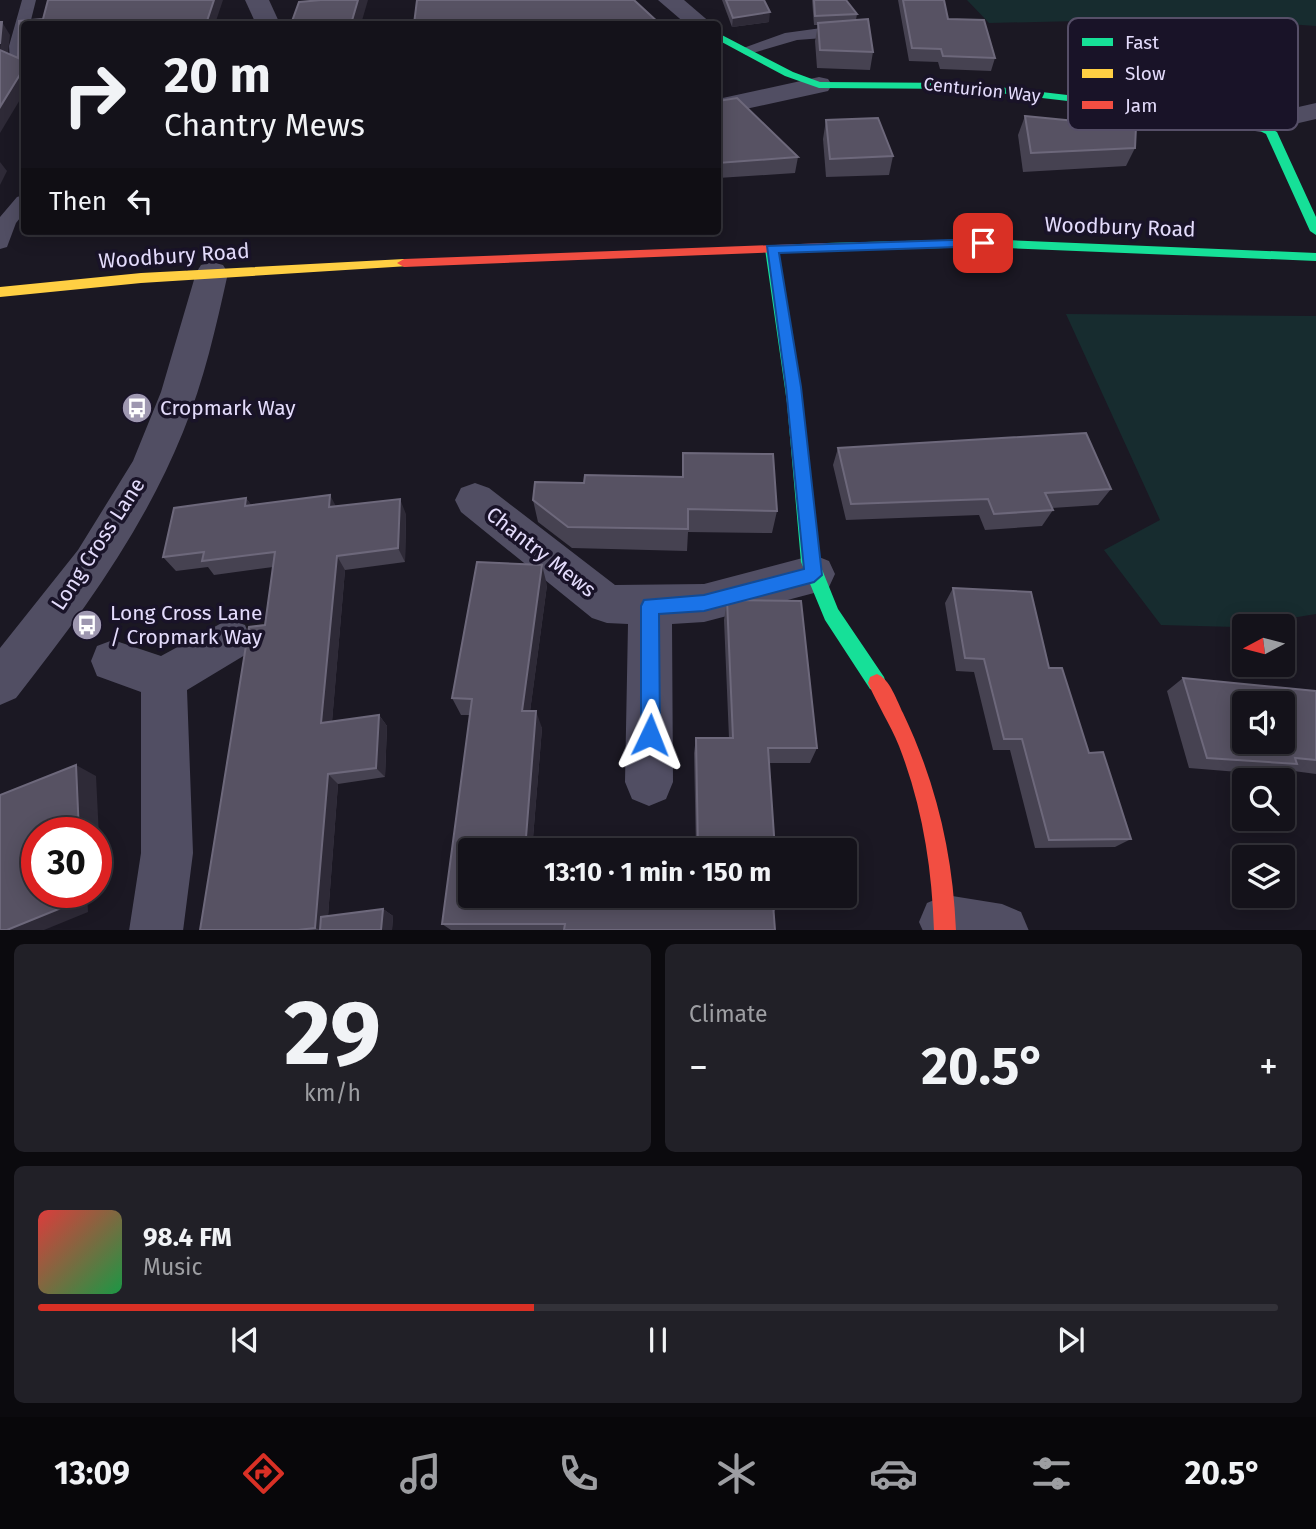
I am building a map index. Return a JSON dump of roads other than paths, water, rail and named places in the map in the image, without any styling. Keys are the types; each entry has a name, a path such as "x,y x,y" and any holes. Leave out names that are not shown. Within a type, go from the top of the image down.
{"street":[{"path":"257,0 267,21"},
{"path":"670,0 696,21"},
{"name":"Centurion Way","path":"721,37 789,74 819,85 964,86 1068,98"},
{"path":"721,106 819,85"},
{"path":"1298,114 1316,110"},
{"path":"1268,130 1316,231"},
{"name":"Woodbury Road","path":"0,292 212,273 591,254 983,243 1316,257"},
{"path":"771,249 793,387 814,575 824,600 901,729 928,808 946,926 1002,930"},
{"name":"Long Cross Lane","path":"0,683 110,534 152,459 190,357 212,273"},
{"name":"Chantry Mews","path":"475,500 607,604 650,606 704,603 814,575"},
{"path":"649,782 650,606"},
{"path":"164,679 229,640"},
{"path":"113,661 164,679"},
{"path":"156,930 167,853 164,679"}],"lane":[{"path":"24,21 29,0"},
{"path":"747,50 779,36 814,30 857,31"},
{"path":"21,31 17,46 18,62 21,63"},
{"path":"0,242 7,221 21,205"}],"place":[{"name":"Cropmark Way","path":"137,408"},
{"name":"Long Cross Lane / Cropmark Way","path":"87,625"}]}
